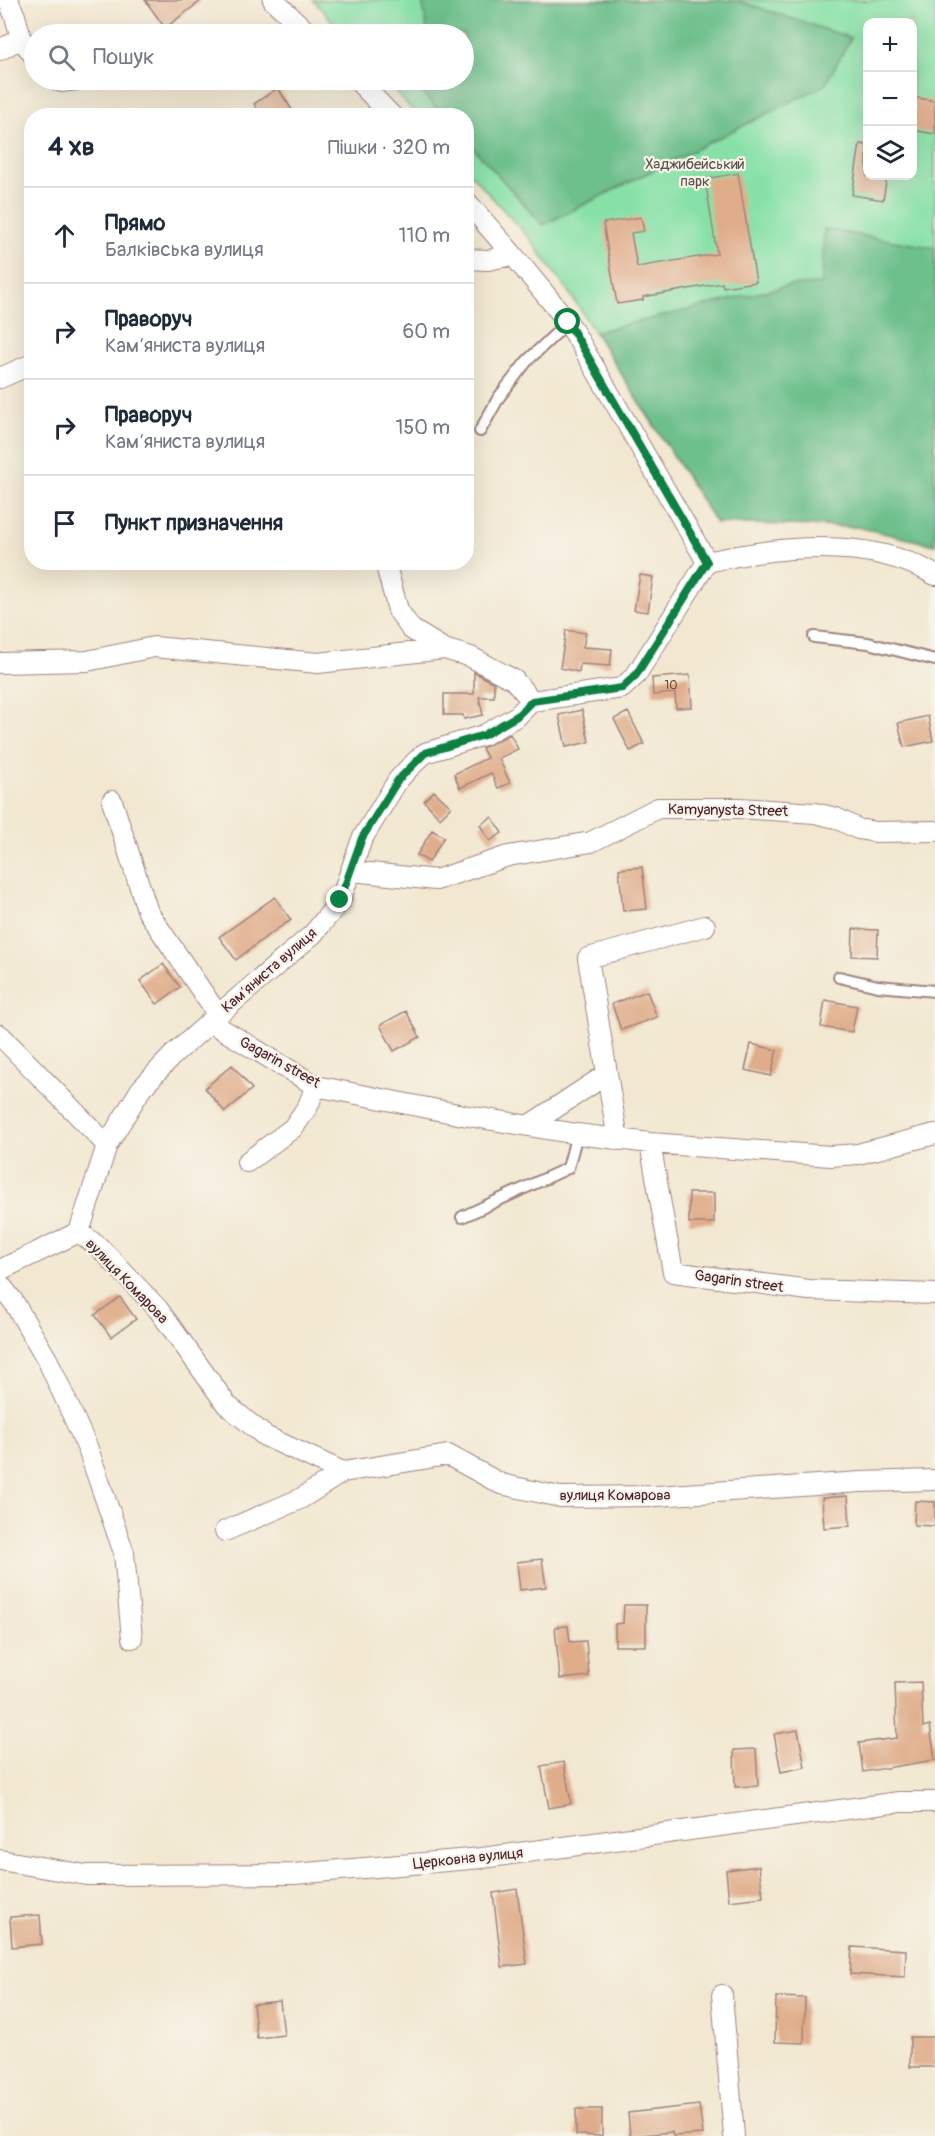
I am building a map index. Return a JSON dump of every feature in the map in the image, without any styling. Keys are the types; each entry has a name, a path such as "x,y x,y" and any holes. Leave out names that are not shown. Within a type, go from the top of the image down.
{"street":[{"path":"8,0 24,42"},
{"path":"273,0 298,24"},
{"path":"0,50 21,38"},
{"path":"367,90 385,108"},
{"path":"474,210 568,322 707,562"},
{"path":"474,259 488,260 513,255"},
{"path":"0,378 24,368"},
{"path":"387,570 398,610 411,629 444,649 471,657 514,680 532,701 622,688 636,675 707,562 751,552 848,549 891,556 917,564 935,575"},
{"path":"0,663 87,661 154,647 318,663 444,649"},
{"name":"Камʼяниста вулиця","path":"214,1018 314,934 340,900 362,838 398,780 417,760 425,753 484,735 517,716 532,701"},
{"path":"0,1270 79,1232 107,1145 141,1089 172,1056 214,1018 148,912 112,801"},
{"name":"Kamyanysta Street","path":"352,871 436,880 508,856 591,842 658,808 739,808 815,813 858,829 876,832 935,831"},
{"path":"618,1140 588,958 705,926"},
{"name":"Gagarin street","path":"214,1018 316,1086 463,1115 577,1134 650,1143 831,1156 858,1154 935,1134"},
{"path":"0,1035 107,1145"},
{"path":"528,1126 607,1074"},
{"path":"247,1162 293,1128 308,1106 316,1086"},
{"name":"Gagarin street","path":"650,1143 673,1272 808,1290 935,1294"},
{"name":"вулиця Комарова","path":"79,1232 100,1248 158,1309 227,1405 265,1436 343,1472 448,1455 501,1484 560,1497 657,1496 860,1482 935,1480"},
{"path":"0,1284 13,1301 48,1361 88,1449 124,1554 132,1638"},
{"path":"225,1531 300,1499 343,1472"},
{"name":"Церковна вулиця","path":"0,1860 86,1875 294,1874 482,1858 899,1802 935,1802"},
{"path":"722,1995 734,2136"}],"lane":[{"path":"480,431 499,397 527,361 568,322"},
{"path":"814,637 868,643 935,660"},
{"path":"839,976 878,986 935,991"},
{"path":"462,1217 568,1168 577,1134"}],"green space":[{"name":"Хаджибейський парк","path":"313,0 935,0 935,534 857,527 716,523 573,298 529,238 474,178 474,108 411,108 394,90 474,90 474,24 335,24"},
{"path":"422,0 736,0 851,38 825,85 543,225 474,149 474,108 436,108 419,90 474,90 474,24 426,24"},
{"path":"824,229 935,248 935,545 857,527 716,523 595,332 791,285 822,284"}],"building":[{"path":"145,0 202,0 170,24 162,24"},
{"path":"275,90 279,90 291,108 257,108 254,104"},
{"path":"917,98 935,101 935,134 917,131"},
{"path":"860,144 863,144 863,180 886,180 883,200 852,195"},
{"path":"738,173 756,282 723,287 722,283 617,304 603,223 641,217 644,231 631,233 637,267 717,254 705,179"},
{"path":"640,575 653,577 648,612 634,610"},
{"path":"566,630 586,633 583,647 612,649 610,666 580,664 579,672 560,668"},
{"path":"474,672 494,683 494,697 479,697 483,715 464,719 463,715 444,715 444,694 474,694"},
{"path":"690,675 692,707 676,708 675,693 653,695 652,678"},
{"path":"582,710 589,742 566,747 559,715"},
{"path":"628,712 644,744 630,751 614,719"},
{"path":"928,716 933,741 904,747 898,723"},
{"path":"510,734 518,749 499,758 510,783 498,788 491,773 460,788 454,774 487,758 482,748"},
{"path":"434,791 451,807 440,818 424,801"},
{"path":"492,817 502,833 490,841 480,825"},
{"path":"432,830 444,837 429,862 417,855"},
{"path":"642,867 647,909 623,911 619,869"},
{"path":"275,897 291,920 236,960 219,937"},
{"path":"853,929 878,930 877,957 852,956"},
{"path":"163,964 180,987 157,1004 140,981"},
{"path":"647,991 657,1017 621,1030 612,1004"},
{"path":"825,1000 857,1006 852,1032 821,1027"},
{"path":"406,1011 420,1037 394,1051 380,1025"},
{"path":"751,1044 777,1050 771,1076 745,1070"},
{"path":"232,1065 252,1089 225,1112 205,1088"},
{"path":"689,1193 714,1193 714,1223 689,1223"},
{"path":"120,1297 136,1319 111,1337 95,1315"},
{"path":"848,1496 850,1526 824,1528 822,1498"},
{"path":"915,1501 935,1502 935,1526 914,1525"},
{"path":"542,1559 546,1587 520,1590 517,1562"},
{"path":"624,1605 646,1605 646,1646 615,1646 615,1624 623,1623"},
{"path":"568,1626 570,1642 586,1641 589,1676 560,1679 555,1627"},
{"path":"921,1682 923,1727 930,1725 935,1760 863,1772 859,1743 897,1738 895,1683"},
{"path":"798,1730 805,1767 781,1772 774,1734"},
{"path":"756,1749 758,1786 735,1787 734,1750"},
{"path":"564,1762 571,1804 549,1808 541,1766"},
{"path":"759,1866 763,1897 729,1901 726,1870"},
{"path":"517,1889 527,1964 502,1967 493,1893"},
{"path":"40,1915 42,1944 12,1947 10,1917"},
{"path":"852,1947 906,1950 905,1977 850,1974"},
{"path":"776,1997 805,1998 804,2043 775,2042"},
{"path":"280,2001 284,2035 257,2038 253,2004"},
{"path":"910,2037 935,2037 935,2067 910,2067"},
{"path":"699,2105 703,2134 673,2136 672,2132 630,2136 628,2113"},
{"path":"576,2109 602,2109 602,2136 576,2135"}],"route":[{"path":"340,900 362,838 398,780 425,753 484,735 517,716 532,701 622,688 636,675 707,562 568,322"}]}
